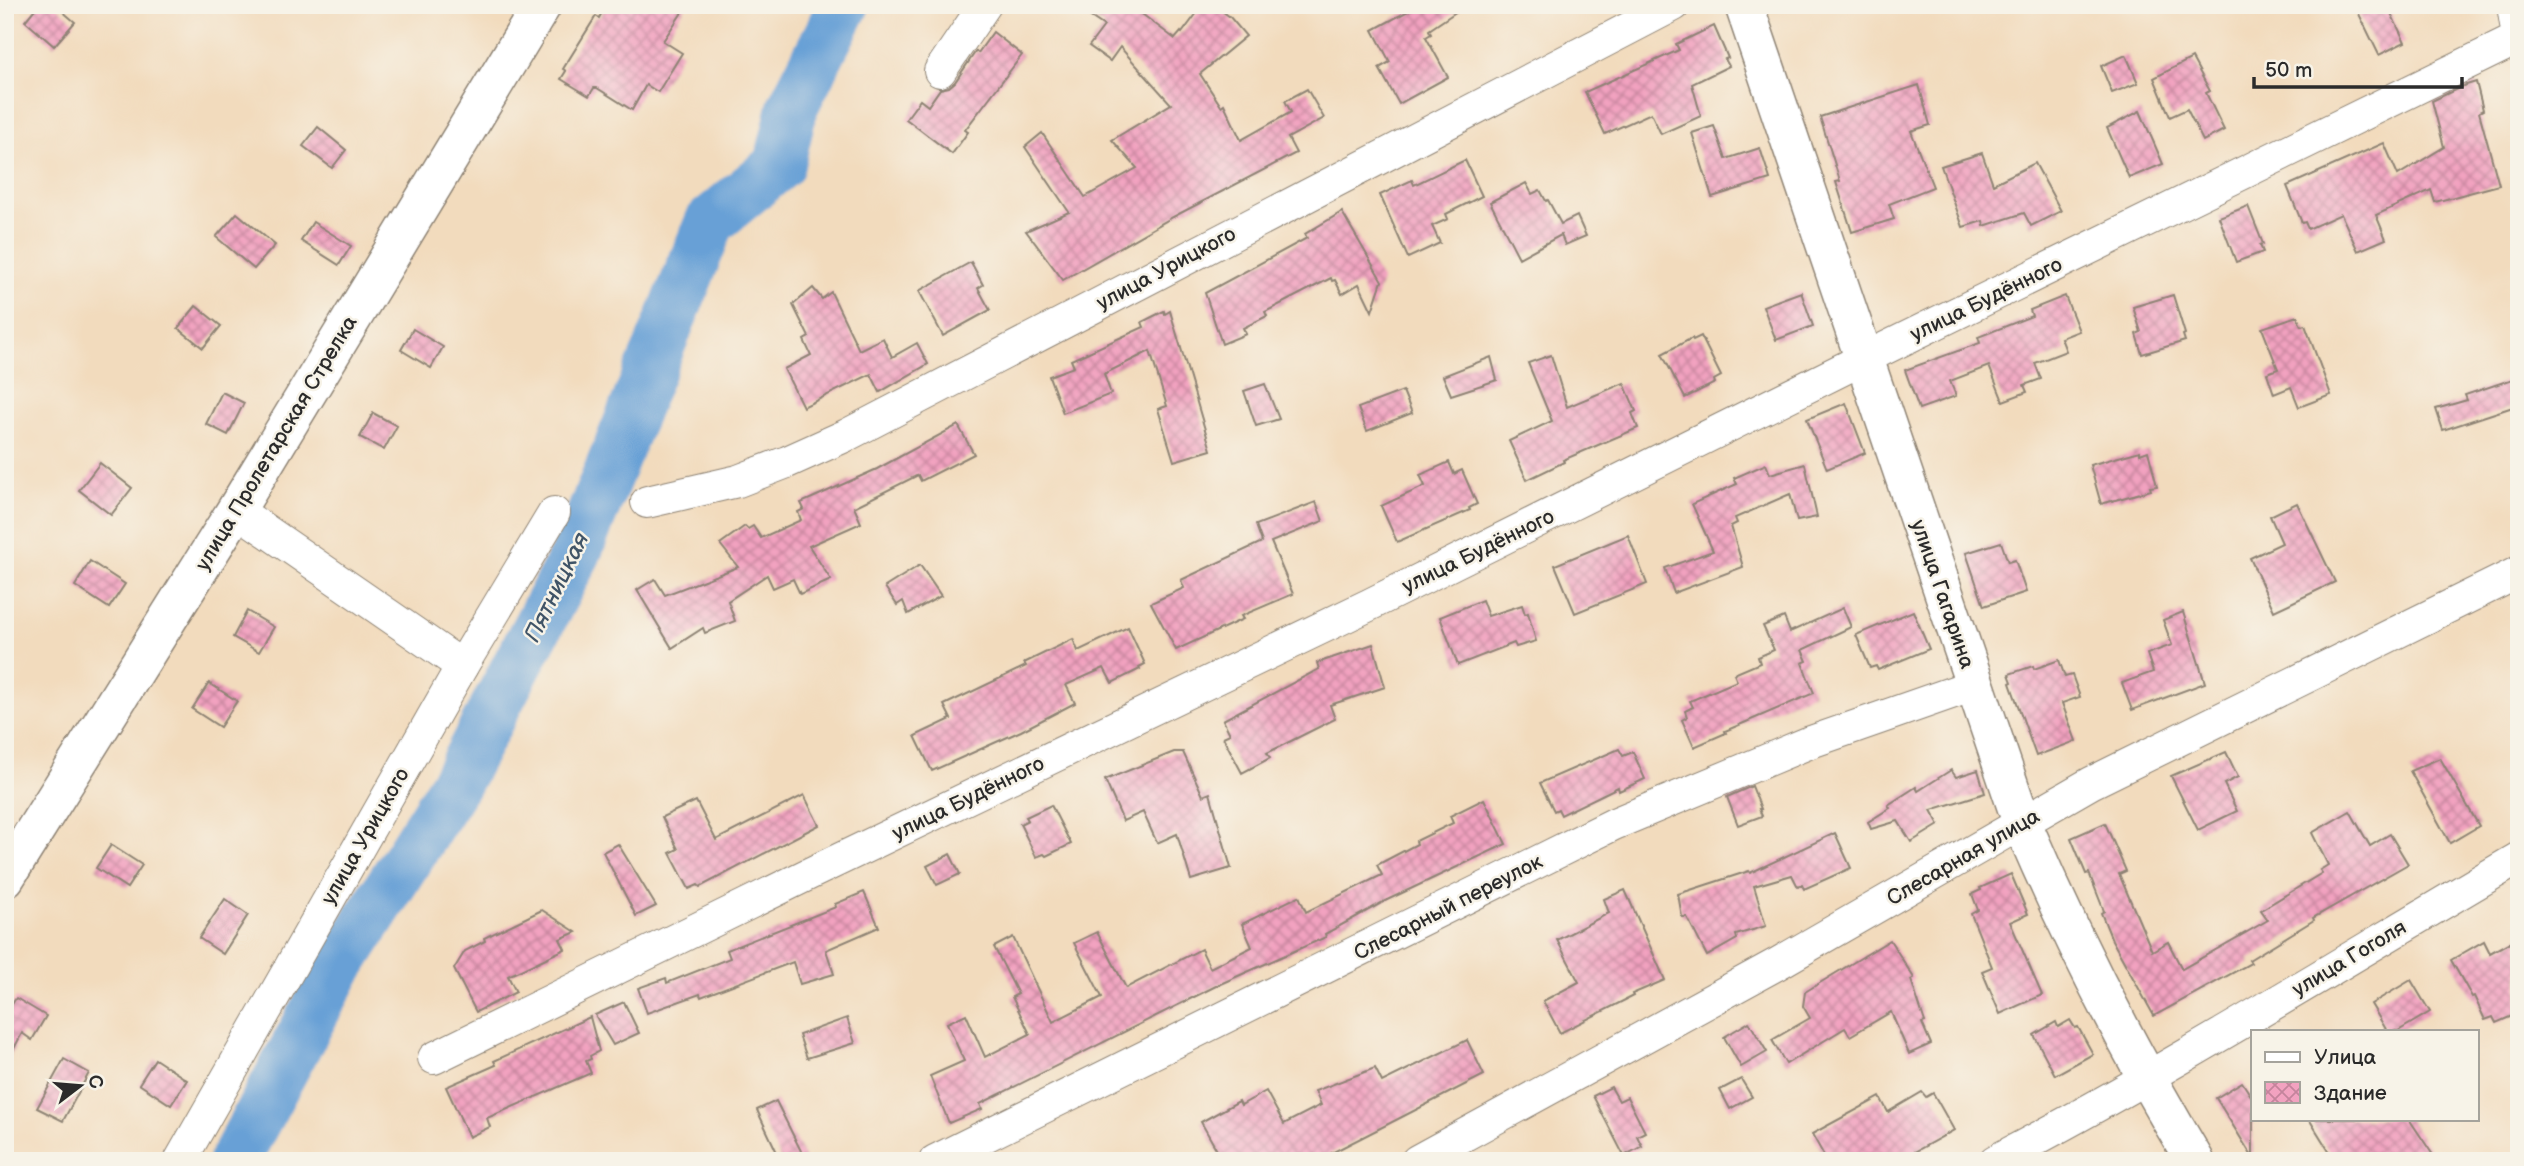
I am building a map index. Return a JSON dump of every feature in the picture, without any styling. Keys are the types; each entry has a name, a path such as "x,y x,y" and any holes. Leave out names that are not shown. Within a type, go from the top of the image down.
{"main road":[{"name":"улица Пролетарская Стрелка","path":"5,878 236,510 542,5"},
{"name":"улица Гагарина","path":"1744,5 2022,823 2062,916 2146,1079 2195,1161"}],"street":[{"path":"940,71 985,5"},
{"name":"улица Урицкого","path":"647,502 738,481 847,435 1674,5"},
{"path":"2513,5 2518,40"},
{"name":"улица Будённого","path":"435,1058 811,873 1369,605 1863,359 2518,40"},
{"path":"236,510 462,666"},
{"name":"улица Урицкого","path":"180,1161 462,666 554,513"},
{"name":"Слесарная улица","path":"1417,1161 1777,964 2109,774 2519,572"},
{"name":"Слесарный переулок","path":"935,1161 1614,824 1808,743 1974,685"},
{"name":"улица Гоголя","path":"1995,1161 2146,1079 2519,858"}],"building":[{"path":"38,5 55,5 75,22 54,46 25,21"},
{"path":"606,5 687,5 663,41 682,53 658,92 646,85 632,110 597,88 594,88 589,96 561,79 566,71 563,69 596,16 599,18"},
{"path":"1073,5 1130,5 1175,39 1203,5 1214,5 1230,17 1246,36 1200,74 1221,106 1224,104 1241,140 1291,112 1285,101 1307,89 1324,118 1288,138 1296,153 1173,217 1063,280 1026,231 1069,212 1025,147 1042,133 1085,197 1137,168 1112,140 1171,104 1120,47 1110,61 1089,46 1104,26"},
{"path":"1419,5 1466,5 1429,30 1431,34 1426,37 1448,77 1399,104 1379,68 1390,62 1373,30"},
{"path":"2372,5 2387,5 2405,42 2379,55 2358,12"},
{"path":"1714,26 1729,66 1692,84 1701,116 1661,134 1651,113 1605,134 1585,92 1679,50 1676,44"},
{"path":"993,32 1022,55 965,130 968,132 952,154 906,119 920,100 928,106 940,89 955,82"},
{"path":"2126,55 2138,83 2112,93 2101,66"},
{"path":"2192,58 2210,91 2206,93 2224,130 2203,141 2187,109 2170,117 2154,78"},
{"path":"2476,82 2483,110 2479,112 2499,185 2435,202 2431,190 2376,215 2386,239 2358,251 2341,214 2308,229 2305,222 2302,223 2287,186 2384,143 2398,175 2444,147 2432,101"},
{"path":"1919,85 1930,125 1911,131 1933,187 1889,204 1894,219 1852,232 1836,182 1840,181 1820,117"},
{"path":"2140,111 2163,164 2129,178 2107,128"},
{"path":"1714,126 1726,159 1760,148 1770,179 1712,197 1692,133"},
{"path":"318,127 346,150 332,168 303,146"},
{"path":"1982,153 1993,184 2035,163 2061,211 2031,226 2024,213 1984,226 1983,221 1963,227 1941,166"},
{"path":"1465,160 1482,196 1446,214 1448,219 1432,226 1440,243 1408,258 1380,195 1412,180 1414,185"},
{"path":"1526,183 1532,194 1540,190 1561,224 1577,216 1586,236 1565,245 1561,235 1519,258 1490,202"},
{"path":"2248,206 2263,244 2260,245 2263,252 2236,262 2219,217"},
{"path":"1342,212 1382,281 1372,311 1359,284 1342,294 1335,280 1332,281 1331,278 1265,312 1267,316 1243,328 1246,334 1222,344 1205,293 1307,238 1305,234"},
{"path":"237,213 275,245 254,269 216,237"},
{"path":"313,222 351,246 339,265 301,241"},
{"path":"971,262 983,285 978,288 990,310 943,336 919,291"},
{"path":"813,288 822,299 831,292 859,350 883,338 892,357 917,343 928,364 880,392 871,374 803,407 784,369 811,355 804,340 809,337 793,305"},
{"path":"1801,292 1813,326 1776,340 1763,306"},
{"path":"2173,295 2185,341 2142,354 2136,334 2141,332 2133,307"},
{"path":"2065,296 2079,331 2061,338 2066,351 2035,363 2041,379 2024,385 2027,392 2003,401 1989,366 1950,381 1956,396 1919,409 1905,370 1980,343 1978,337 2032,316 2030,310"},
{"path":"196,306 221,326 203,348 178,328"},
{"path":"1164,311 1165,314 1170,311 1211,450 1174,461 1158,409 1167,406 1150,351 1104,374 1111,394 1063,413 1049,376 1074,367 1071,360 1144,327 1142,322"},
{"path":"2297,316 2301,326 2305,325 2331,395 2299,407 2291,387 2274,394 2267,373 2278,369 2262,328"},
{"path":"413,329 443,347 431,368 401,350"},
{"path":"1701,336 1721,376 1714,380 1715,383 1685,398 1662,354"},
{"path":"1551,355 1567,407 1624,383 1636,411 1632,413 1638,428 1563,460 1564,462 1527,480 1509,441 1552,421 1528,363"},
{"path":"1491,357 1497,380 1451,395 1443,376"},
{"path":"2519,377 2519,405 2443,430 2436,409 2467,400 2465,395"},
{"path":"1265,384 1279,419 1256,426 1244,391"},
{"path":"1403,391 1412,413 1367,431 1358,408"},
{"path":"222,392 244,403 228,435 206,424"},
{"path":"1846,403 1865,453 1827,469 1807,419"},
{"path":"373,413 397,426 384,450 360,437"},
{"path":"958,425 974,454 921,481 918,475 854,507 861,523 809,546 831,580 800,594 793,579 773,588 767,575 728,601 735,621 705,633 703,628 672,648 637,590 655,579 665,595 738,567 720,544 745,526 748,529 753,526 761,538 801,520 798,512 804,509 801,503 877,469"},
{"path":"2140,451 2140,454 2148,451 2157,486 2101,504 2090,465"},
{"path":"1449,462 1454,474 1462,470 1477,504 1469,508 1470,510 1397,542 1381,506 1425,486 1420,475"},
{"path":"100,463 132,488 111,515 79,490"},
{"path":"1766,464 1770,474 1805,464 1817,517 1797,521 1790,494 1735,518 1737,523 1731,526 1743,567 1674,593 1665,568 1713,551 1692,504 1737,484 1734,478"},
{"path":"1316,502 1323,521 1271,542 1293,594 1241,616 1243,619 1176,650 1151,603 1184,588 1181,580 1262,542 1256,525"},
{"path":"2297,503 2335,582 2274,611 2250,558 2282,543 2270,516"},
{"path":"1628,535 1647,584 1575,613 1555,565"},
{"path":"2001,542 2008,562 2015,560 2026,592 1984,606 1966,553"},
{"path":"90,561 125,584 109,608 75,586"},
{"path":"920,565 941,596 908,614 903,601 897,605 885,587"},
{"path":"1482,600 1488,616 1522,605 1525,614 1528,613 1536,641 1516,647 1514,643 1458,665 1440,617"},
{"path":"1843,608 1851,627 1802,650 1807,661 1802,663 1814,693 1694,747 1682,720 1687,717 1685,711 1693,707 1690,701 1737,681 1734,674 1760,663 1758,657 1774,650 1763,626 1784,617 1790,632"},
{"path":"247,611 274,627 259,652 233,637"},
{"path":"1913,611 1929,649 1878,670 1876,666 1870,668 1856,635"},
{"path":"2183,612 2205,683 2132,710 2122,683 2153,672 2147,654 2172,645 2163,620"},
{"path":"1128,627 1145,664 1139,667 1140,669 1112,683 1104,668 1066,685 1075,703 932,771 915,736 951,719 944,705 1026,666 1024,663 1073,639 1078,651"},
{"path":"1373,644 1385,687 1330,705 1335,719 1267,753 1270,758 1242,773 1223,737 1230,734 1223,720 1319,669 1317,663"},
{"path":"2059,660 2065,677 2072,675 2080,697 2062,703 2076,741 2036,756 2009,674"},
{"path":"209,683 237,701 220,727 192,709"},
{"path":"1619,749 1623,756 1633,752 1645,779 1619,791 1618,787 1561,815 1558,809 1554,811 1540,783"},
{"path":"1174,752 1183,752 1203,796 1210,793 1231,868 1191,880 1177,834 1157,843 1143,812 1123,821 1105,780"},
{"path":"2226,752 2238,777 2224,784 2237,811 2198,830 2171,776"},
{"path":"2440,758 2479,826 2450,843 2410,771"},
{"path":"1951,770 1956,777 1978,770 1985,793 1931,810 1939,825 1911,842 1898,821 1871,829 1868,822 1890,808 1888,805 1916,787 1918,791"},
{"path":"1752,786 1762,816 1738,825 1727,797"},
{"path":"804,795 819,825 700,887 698,885 689,889 670,853 678,849 662,817 696,801 716,840"},
{"path":"1484,799 1506,844 1385,901 1325,934 1326,937 1218,985 980,1104 982,1109 949,1123 930,1076 964,1061 947,1023 966,1014 985,1057 1030,1034 1012,997 1018,994 994,947 1013,937 1053,1022 1102,997 1074,943 1097,932 1126,988 1201,949 1210,968 1252,947 1242,924 1299,896 1306,912 1382,875 1377,865 1417,844 1416,841 1453,823 1450,816"},
{"path":"1051,805 1071,844 1046,856 1044,854 1036,857 1020,824 1028,820 1026,817"},
{"path":"2350,811 2370,846 2390,834 2408,864 2313,918 2314,920 2249,960 2251,963 2154,1016 2112,940 2089,873 2086,874 2071,838 2105,823 2126,871 2119,874 2152,951 2168,942 2182,969 2268,920 2261,910 2322,873 2320,870 2328,865 2312,833"},
{"path":"1835,833 1851,868 1804,889 1802,885 1798,887 1792,875 1754,886 1766,926 1736,935 1737,939 1707,956 1687,917 1682,917 1678,894 1749,871 1750,873"},
{"path":"618,844 656,906 636,916 603,852"},
{"path":"111,845 142,865 127,888 96,868"},
{"path":"950,854 960,874 937,885 927,866"},
{"path":"2011,874 2028,914 2010,922 2042,995 2000,1014 1982,971 1992,967 1971,914 1978,910 1972,894"},
{"path":"1625,890 1665,980 1632,994 1633,996 1560,1033 1543,1001 1579,982 1557,940 1609,913 1604,899"},
{"path":"864,892 879,927 826,950 834,974 800,984 793,962 701,997 700,994 647,1013 638,988 666,978 667,983 730,958 727,950 836,907 835,904"},
{"path":"225,899 248,915 223,954 199,938"},
{"path":"542,910 576,932 560,939 565,949 508,976 516,992 476,1012 454,969 465,951 485,941 484,938"},
{"path":"2519,937 2519,1013 2496,1023 2493,1017 2485,1020 2474,996 2472,997 2451,960 2484,941 2490,953"},
{"path":"1890,940 1914,978 1911,980 1925,1022 1922,1023 1931,1044 1909,1054 1891,1012 1850,1036 1845,1028 1786,1064 1772,1040 1810,1018 1803,1006 1805,992"},
{"path":"2411,980 2430,1012 2400,1030 2386,1030 2371,1004"},
{"path":"16,998 46,1016 32,1040 22,1033 5,1066 5,1015"},
{"path":"624,1002 639,1033 613,1045 595,1015"},
{"path":"590,1017 599,1051 586,1061 591,1073 487,1118 490,1127 469,1137 446,1087 496,1065 494,1061"},
{"path":"847,1018 855,1043 807,1058 799,1035"},
{"path":"2070,1020 2075,1028 2078,1027 2093,1054 2055,1075 2034,1035 2056,1022 2058,1027"},
{"path":"1749,1022 1767,1052 1741,1067 1724,1037"},
{"path":"1467,1040 1484,1075 1316,1161 1223,1161 1201,1122 1239,1101 1241,1105 1266,1091 1284,1124 1321,1105 1315,1091 1375,1068 1382,1082"},
{"path":"64,1059 89,1073 63,1121 37,1108"},
{"path":"155,1059 187,1080 171,1105 139,1084"},
{"path":"1741,1079 1752,1097 1730,1109 1720,1090"},
{"path":"2242,1082 2251,1096 2253,1158 2216,1098"},
{"path":"1611,1087 1619,1101 1627,1097 1645,1132 1637,1136 1642,1146 1624,1156 1593,1096"},
{"path":"1922,1092 1926,1097 1933,1093 1954,1130 1898,1161 1827,1161 1812,1134 1880,1097 1888,1112"},
{"path":"776,1101 806,1161 781,1161 757,1110"},
{"path":"2310,1120 2410,1120 2437,1161 2335,1161"}],"waterway":[{"name":"Пятницкая","path":"234,1161 338,968 456,782 576,553 710,222 779,165 793,106 844,5"}]}
